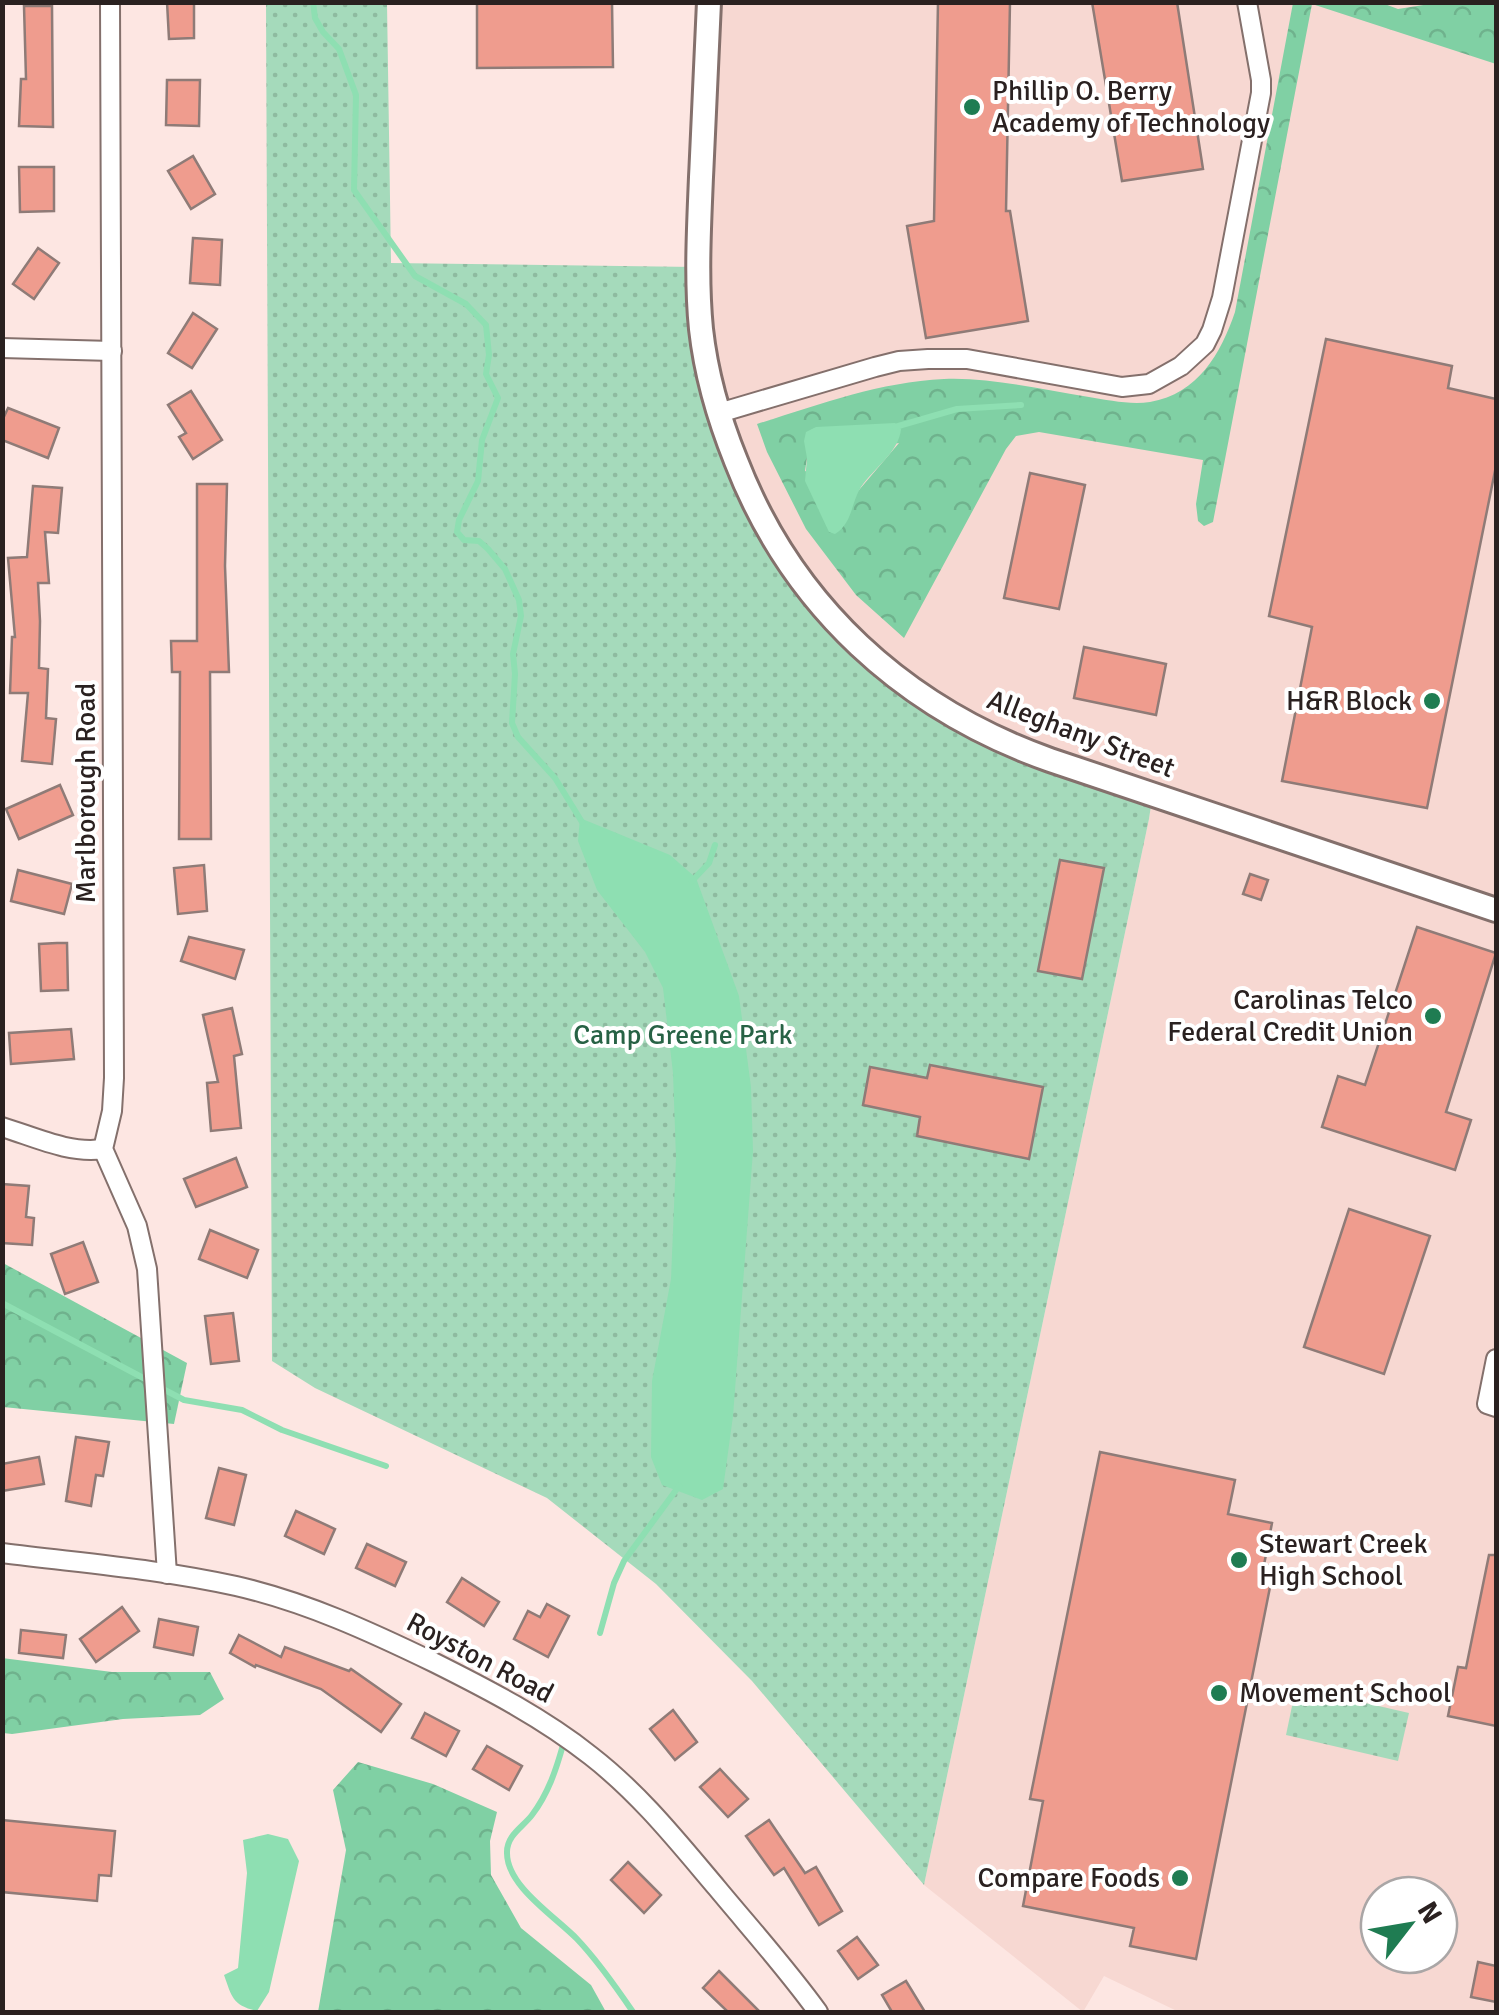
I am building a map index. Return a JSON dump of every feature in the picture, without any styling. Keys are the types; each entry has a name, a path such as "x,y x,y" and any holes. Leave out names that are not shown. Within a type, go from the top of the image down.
{"street":[{"name":"Marlborough Road","path":"103,1150 112,1112 114,1078 110,2"},
{"name":"Alleghany Street","path":"709,2 698,281 702,333 719,413 745,485 787,562 824,610 889,673 938,707 990,735 1044,758 1496,910"},
{"path":"719,413 899,362 967,358 1122,387 1149,384 1194,356 1212,330 1222,298 1261,93 1247,2"},
{"path":"2,348 112,351"},
{"path":"2,1127 74,1150 103,1150 137,1226 147,1269 167,1574"},
{"path":"1492,1405 1496,1359"},
{"name":"Royston Road","path":"2,1553 237,1586 362,1628 492,1691 592,1756 637,1796 818,2012"}],"shaded area":[{"path":"711,3 1496,3 1496,904 1048,755 884,666 763,517 704,333"},
{"path":"895,423 901,429 896,445 861,487 845,524 835,534 829,532 805,481 806,432 816,427"},
{"path":"1152,799 1496,916 1496,2012 1179,2012 1104,1976 1083,2012 924,1885"},
{"path":"580,818 670,855 696,878 739,996 751,1087 753,1151 733,1416 723,1489 702,1500 662,1485 651,1457 652,1381 671,1279 676,1158 673,1073 663,988 645,952 597,890 578,841"},
{"path":"268,1834 288,1839 299,1861 269,1992 257,2011 234,1999 224,1975 238,1968 247,1873 243,1840"}],"green space":[{"name":"Camp Greene Park","path":"266,3 387,3 391,263 696,267 741,482 889,676 1152,799 924,1885 752,1681 656,1584 547,1498 315,1388 272,1361"},
{"path":"1293,3 1382,3 1398,9 1436,3 1496,3 1496,64 1312,4 1213,522 1204,526 1198,521 1196,504 1203,460 1039,432 1016,436 904,638 856,595 806,529 757,424 872,390 944,379 998,382 1119,402 1150,402 1167,398 1194,381 1215,356 1235,312","holes":["899,443 859,490 805,471 807,458"]},
{"path":"3,1263 187,1363 174,1424 3,1407"},
{"path":"2,1658 112,1672 210,1672 224,1699 200,1715 123,1719 3,1733"},
{"path":"1296,1687 1409,1713 1398,1761 1286,1735"},
{"path":"358,1762 433,1784 497,1812 490,1841 491,1875 521,1928 591,1985 606,2012 318,2012 346,1850 333,1790"}],"building":[{"path":"167,2 194,2 194,38 169,39"},
{"path":"477,2 612,2 613,67 477,68"},
{"name":"Phillip O. Berry Academy of Technology","path":"938,2 1010,2 1006,211 1010,211 1028,321 926,338 907,226 934,221"},
{"name":"Phillip O. Berry Academy of Technology","path":"1092,2 1177,2 1203,169 1122,181"},
{"path":"24,6 52,6 53,127 19,126 21,79 26,79"},
{"path":"167,80 200,80 199,126 166,125"},
{"path":"193,156 215,194 191,209 168,171"},
{"path":"19,167 54,167 54,211 20,212"},
{"path":"193,238 222,240 220,285 190,283"},
{"path":"38,248 59,263 34,299 13,284"},
{"path":"193,313 217,329 192,368 168,353"},
{"path":"1326,339 1452,366 1448,388 1496,399 1496,466 1427,808 1282,781 1312,627 1269,616"},
{"path":"191,391 222,440 193,459 179,437 186,433 168,405"},
{"path":"8,408 59,428 48,458 2,440 2,421"},
{"path":"1030,473 1085,485 1059,609 1004,598"},
{"path":"197,484 227,484 229,672 210,672 211,839 179,839 180,672 172,672 171,641 197,641"},
{"path":"33,486 62,488 58,533 45,532 49,583 38,583 39,668 48,669 46,718 56,719 52,764 22,761 28,693 10,693 15,637 8,558 27,557"},
{"path":"1084,647 1166,664 1156,715 1074,698"},
{"path":"60,785 73,815 19,839 6,809"},
{"path":"1060,860 1104,868 1082,979 1038,971"},
{"path":"204,865 207,911 178,914 174,868"},
{"path":"18,870 72,884 64,914 11,901"},
{"path":"1250,874 1268,880 1261,900 1243,894"},
{"name":"Carolinas Telco Federal Credit Union","path":"1417,927 1496,953 1446,1112 1471,1120 1455,1170 1322,1127 1338,1076 1365,1085"},
{"path":"189,937 244,950 235,979 181,961"},
{"path":"67,943 68,990 41,991 39,944"},
{"path":"232,1008 242,1054 234,1056 241,1128 211,1131 207,1083 218,1082 203,1015"},
{"path":"71,1029 74,1059 11,1064 9,1033"},
{"path":"930,1065 1043,1087 1029,1159 917,1136 920,1117 863,1105 870,1067 927,1078"},
{"path":"236,1158 247,1187 196,1207 184,1179"},
{"path":"2,1184 29,1186 26,1217 34,1218 32,1245 2,1243"},
{"path":"1349,1209 1430,1236 1384,1374 1304,1347"},
{"path":"210,1230 258,1250 247,1278 199,1259"},
{"path":"83,1242 98,1282 65,1294 51,1254"},
{"path":"233,1313 239,1361 211,1364 205,1316"},
{"path":"76,1437 109,1442 103,1476 96,1475 91,1506 66,1501"},
{"path":"1100,1452 1235,1480 1228,1514 1272,1523 1264,1565 1274,1567 1196,1959 1130,1946 1134,1928 1023,1906 1043,1801 1030,1799"},
{"path":"39,1457 44,1484 2,1491 2,1464"},
{"path":"219,1468 246,1475 234,1525 206,1518"},
{"path":"296,1511 335,1529 324,1554 285,1536"},
{"path":"367,1544 406,1562 395,1586 356,1568"},
{"path":"1489,1555 1496,1555 1496,1726 1448,1716 1458,1667 1466,1668"},
{"path":"462,1578 499,1602 484,1626 447,1602"},
{"path":"547,1604 569,1616 548,1657 514,1639 528,1611 540,1617"},
{"path":"122,1607 139,1631 96,1662 80,1639"},
{"path":"159,1619 198,1627 193,1655 154,1647"},
{"path":"21,1630 66,1635 63,1658 19,1653"},
{"path":"239,1635 281,1657 285,1647 351,1669 401,1704 381,1732 321,1689 255,1667 230,1653"},
{"path":"673,1710 697,1742 675,1760 650,1729"},
{"path":"425,1713 459,1731 446,1756 412,1738"},
{"path":"487,1746 522,1766 509,1790 473,1769"},
{"path":"720,1769 748,1799 728,1817 700,1787"},
{"path":"2,1820 115,1831 111,1876 99,1875 97,1901 2,1892"},
{"path":"769,1820 805,1873 816,1867 842,1911 819,1925 784,1868 774,1875 746,1836"},
{"path":"628,1862 661,1895 644,1913 611,1880"},
{"path":"857,1937 878,1965 858,1979 838,1951"},
{"path":"1478,1962 1496,1966 1496,2002 1471,1997"},
{"path":"719,1971 760,2012 728,2012 703,1988"},
{"path":"906,1981 925,2012 892,2012 882,1995"}],"waterway":[{"path":"313,2 315,18 339,49 356,95 354,190 415,276 466,304 486,325 486,374 498,398 482,440 478,481 457,532 464,540 479,541 488,549 505,569 519,600 512,723 518,737 555,778 582,822"},
{"path":"895,427 957,409 1021,405"},
{"path":"692,881 709,863 715,845"},
{"path":"2,1303 149,1381"},
{"path":"163,1389 184,1400 242,1410 282,1430 386,1466"},
{"path":"600,1633 624,1561 679,1486"},
{"path":"563,1745 543,1799 510,1841 509,1865 523,1889 577,1939 633,2012"}],"place":[{"name":"Phillip O. Berry Academy of Technology","path":"972,107"},
{"name":"H&R Block","path":"1432,701"},
{"name":"Carolinas Telco Federal Credit Union","path":"1433,1016"},
{"name":"Stewart Creek High School","path":"1239,1560"},
{"name":"Movement School","path":"1219,1693"},
{"name":"Compare Foods","path":"1180,1878"}]}
